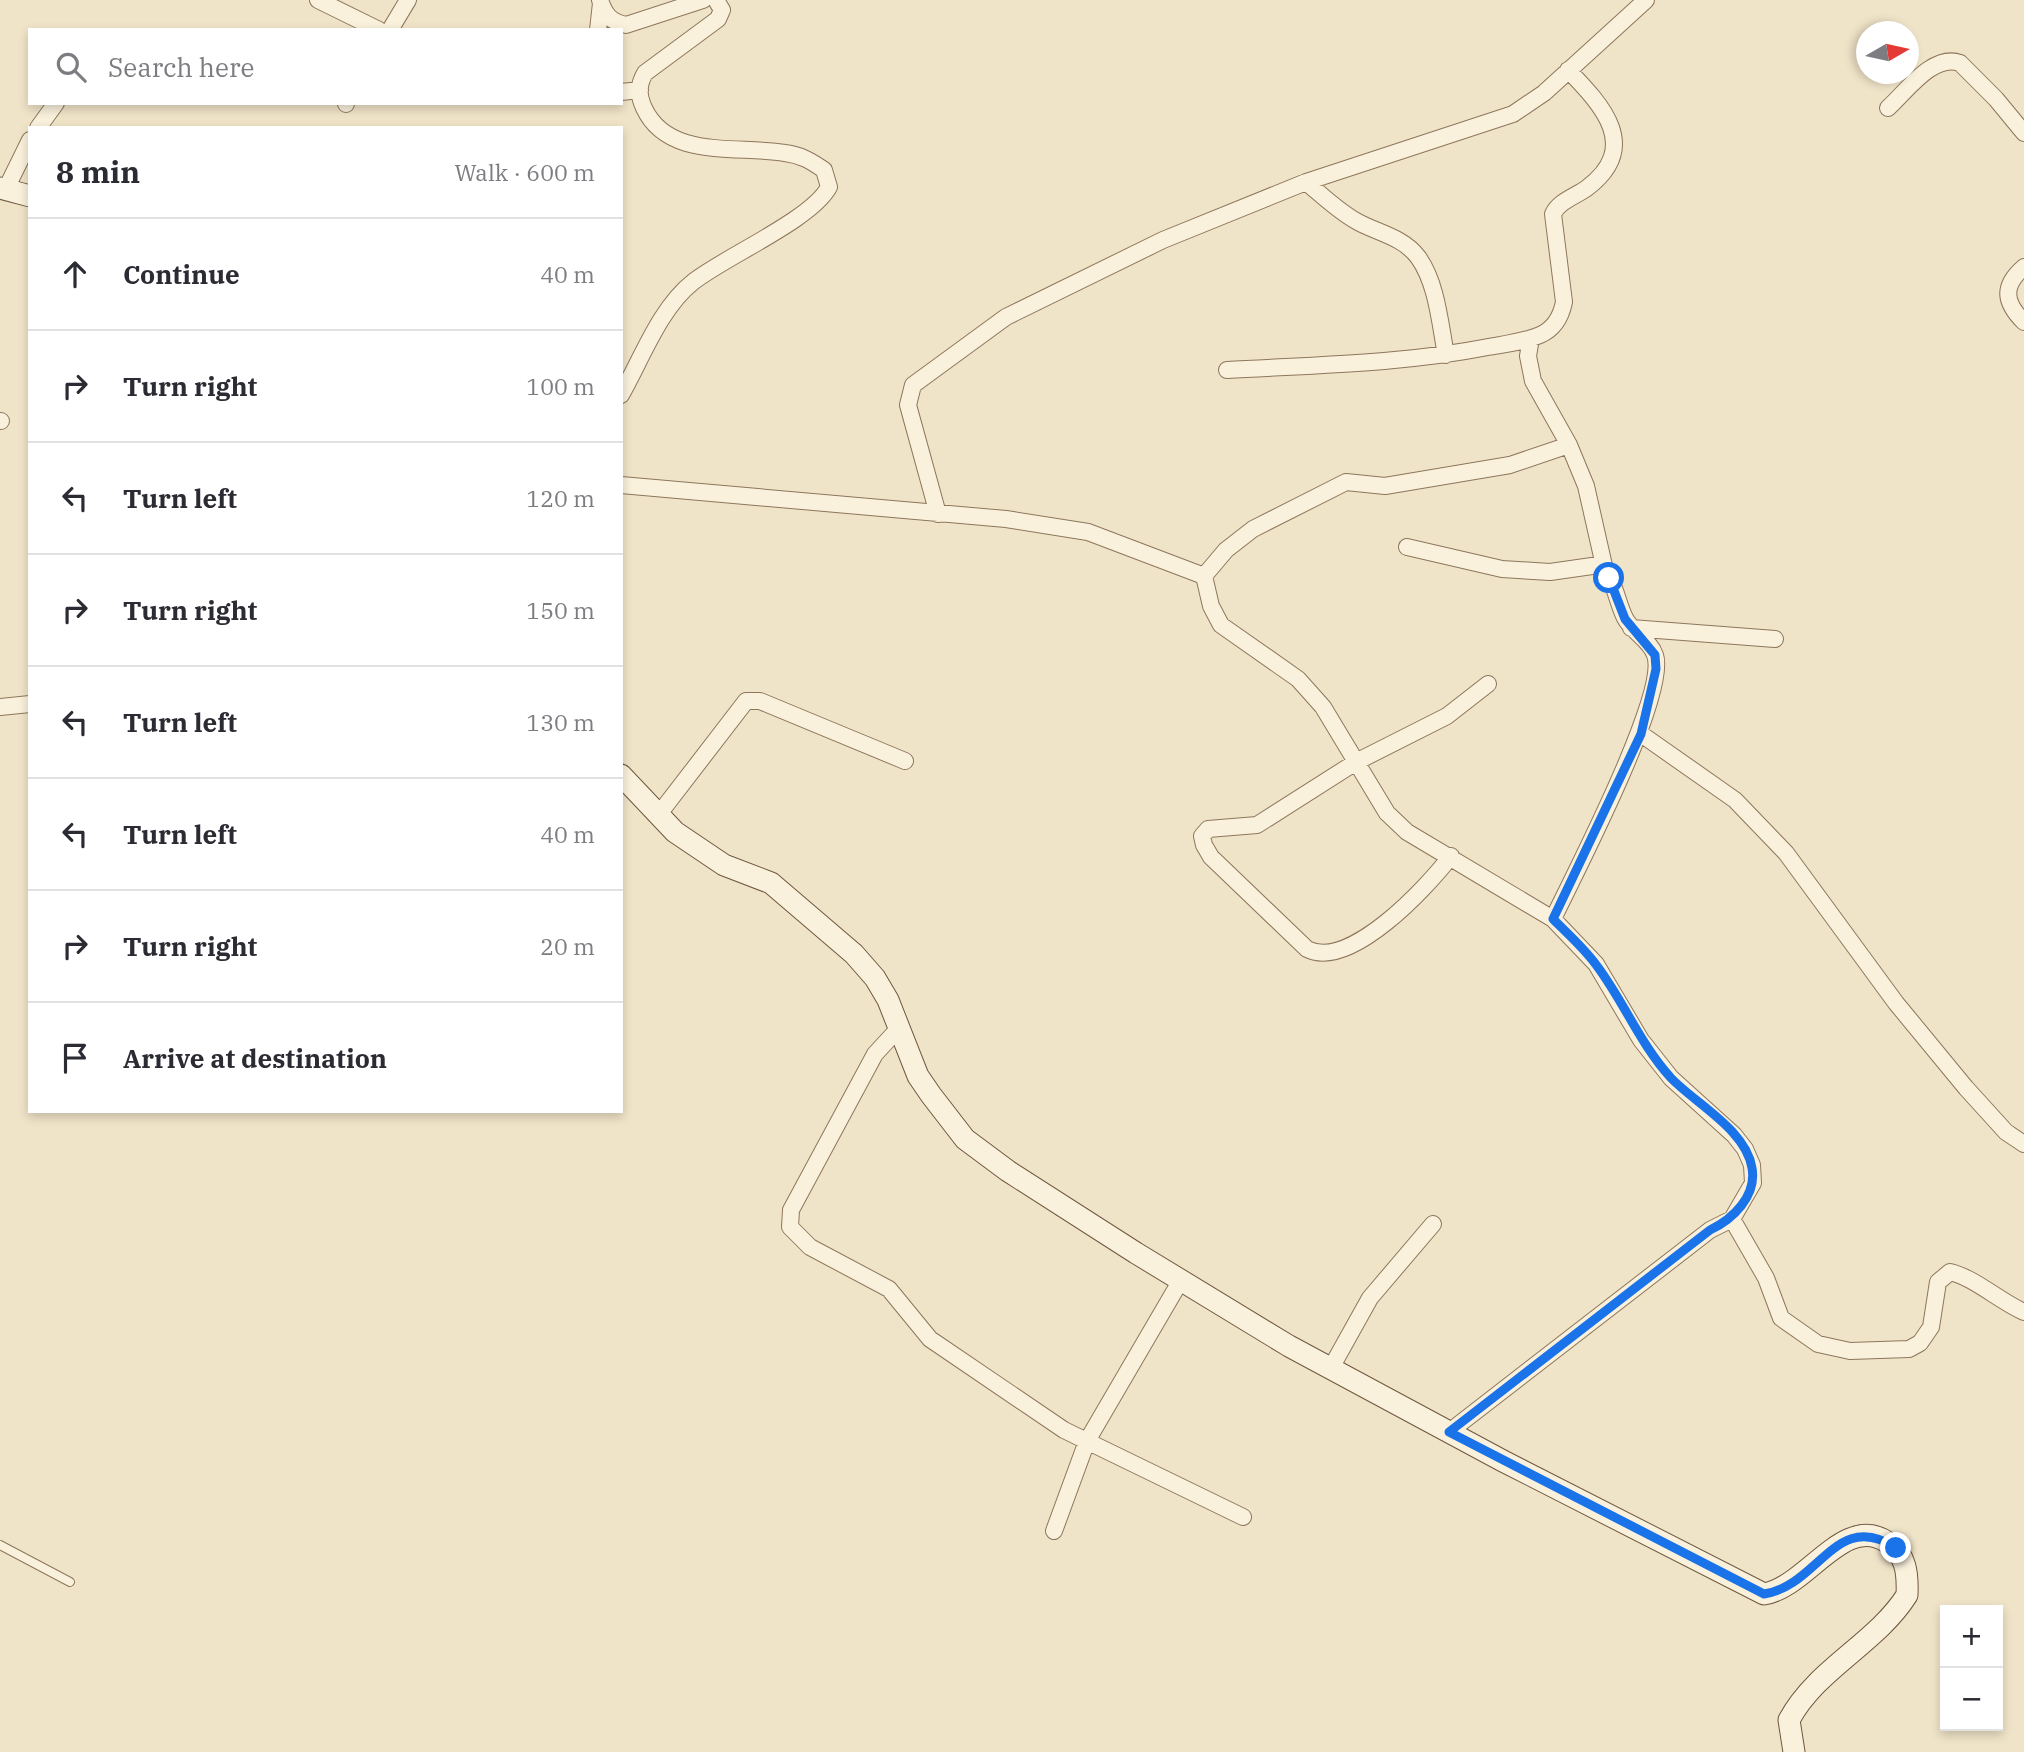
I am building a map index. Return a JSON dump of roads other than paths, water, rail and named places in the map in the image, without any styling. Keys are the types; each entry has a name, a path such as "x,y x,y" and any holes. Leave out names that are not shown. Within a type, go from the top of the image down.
{"street":[{"path":"318,0 375,28"},
{"path":"391,28 408,0"},
{"path":"600,1 614,22 626,25 703,0"},
{"path":"623,391 670,307 692,283 803,212 824,195 828,187 824,170 807,158 724,146 699,147 664,134 648,116 640,98 645,73 718,19 722,10 716,0"},
{"path":"938,514 908,405 913,385 1006,317 1163,240 1306,182 1513,114 1544,93 1646,0"},
{"path":"598,28 600,1"},
{"path":"1888,108 1937,64 1952,60 1960,63 1996,99 2024,133"},
{"path":"1227,369 1446,355 1531,338 1553,326 1562,315 1564,302 1552,214 1608,169 1615,149 1607,117 1594,97 1568,70"},
{"path":"623,92 640,90"},
{"path":"39,126 55,105"},
{"path":"28,144 3,188 28,194"},
{"path":"1306,182 1338,209 1358,222 1399,240 1418,257 1428,276 1446,355"},
{"path":"2024,267 2012,278 2006,290 2008,301 2024,322"},
{"path":"1531,338 1528,356 1533,381 1569,445 1586,486 1605,570 1631,628 1650,646 1656,662 1641,734 1553,919"},
{"path":"1204,576 1226,550 1253,529 1339,484 1357,482 1385,486 1475,471 1510,465 1569,445"},
{"path":"623,485 1006,519 1088,531 1204,576"},
{"path":"1407,547 1502,569 1550,572 1591,564 1605,570"},
{"path":"1204,576 1211,606 1221,625 1298,679 1323,707 1387,813 1407,832 1553,919 1596,964 1641,1040 1671,1078 1734,1135 1745,1149 1752,1165 1754,1183 1732,1219 1710,1230 1449,1432"},
{"path":"1631,628 1775,639"},
{"path":"1451,856 1424,890 1380,928 1324,954 1307,949 1220,865 1204,845 1202,836 1208,829 1257,825 1356,762 1447,716 1488,684"},
{"path":"659,814 746,701 760,701 905,761"},
{"path":"0,707 28,704"},
{"path":"1641,734 1735,800 1786,853 1896,1003 1966,1088 2006,1132 2024,1144"},
{"path":"623,777 675,832 707,856 771,883 854,954 875,978 900,1027 918,1076 965,1139 1008,1171 1181,1280 1331,1368 1449,1432 1764,1594 1779,1592 1797,1581 1847,1538 1864,1535 1880,1537 1896,1548 1904,1562 1907,1595 1878,1631 1838,1663 1795,1710 1789,1720 1794,1752"},
{"path":"900,1027 875,1054 791,1210 790,1227 810,1247 889,1289 930,1339 1064,1430 1243,1517"},
{"path":"1732,1219 1766,1278 1781,1318 1818,1344 1850,1351 1909,1349 1920,1343 1931,1327 1938,1282 1950,1272 2024,1312"},
{"path":"1331,1368 1370,1298 1433,1224"},
{"path":"1054,1531 1087,1441 1181,1280"}],"lane":[{"path":"0,1545 70,1581"}]}
